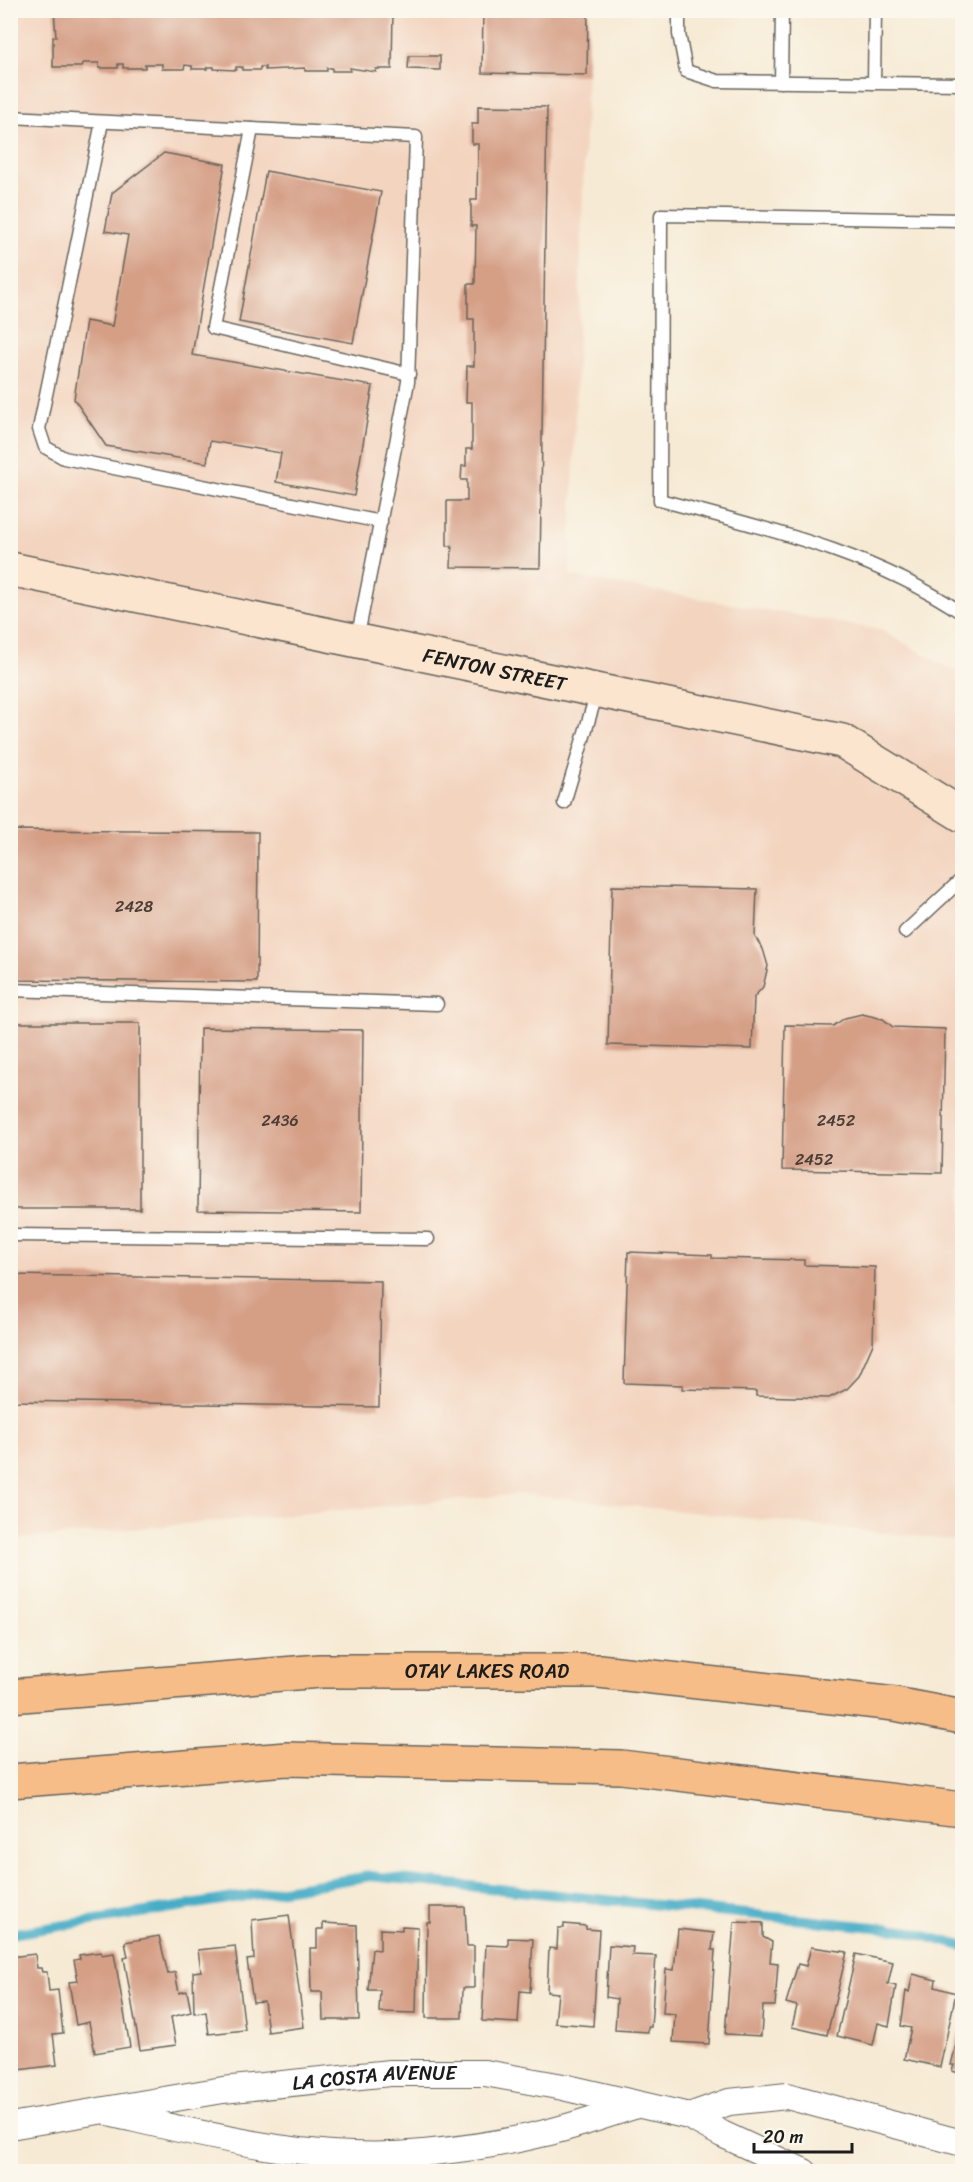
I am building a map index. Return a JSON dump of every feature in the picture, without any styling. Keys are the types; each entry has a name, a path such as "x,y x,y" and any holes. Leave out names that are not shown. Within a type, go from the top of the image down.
{"main road":[{"name":"OTAY LAKES ROAD","path":"10,1696 320,1671 599,1671 895,1704 963,1717"},
{"path":"10,1781 287,1759 621,1767 963,1809"}],"street":[{"name":"FENTON STREET","path":"10,569 842,741 963,814"},
{"name":"LA COSTA AVENUE","path":"10,2126 104,2112 223,2090 390,2073 485,2073 642,2104 689,2116 804,2172"},
{"path":"689,2116 729,2102 787,2096 963,2143"},
{"name":"LA COSTA AVENUE","path":"104,2112 258,2146 367,2154 422,2153 487,2145 546,2133 642,2104"}],"lane":[{"path":"680,10 679,34 686,71 717,81 963,84"},
{"path":"781,82 782,10"},
{"path":"874,83 875,10"},
{"path":"10,117 416,137 409,374 357,641"},
{"path":"102,122 39,429 45,447 64,458 381,522"},
{"path":"252,129 213,328 409,374"},
{"path":"963,220 661,215 660,500 762,527 847,554 897,575 963,613"},
{"path":"564,803 597,691"},
{"path":"905,932 963,879"},
{"path":"10,990 437,1004"},
{"path":"10,1235 428,1239"}],"shaded area":[{"path":"11,11 589,11 570,576 880,630 962,675 962,1541 521,1494 11,1540"}],"building":[{"path":"54,10 393,10 392,69 376,69 376,72 350,68 350,71 332,71 332,68 327,68 327,71 305,71 305,68 265,70 265,67 260,67 260,70 242,70 242,67 236,67 236,70 214,69 214,67 192,69 192,66 185,65 184,69 162,69 162,64 145,64 145,68 123,68 123,64 118,64 118,68 99,68 99,63 83,63 82,67 53,67 53,37 56,37"},
{"path":"483,10 588,10 587,75 482,73"},
{"path":"409,56 440,56 440,70 408,69"},
{"path":"478,106 547,107 540,568 451,567 452,546 447,546 447,501 467,501 467,480 461,480 462,466 466,466 466,449 472,449 472,402 466,402 467,366 474,366 474,319 468,319 468,284 475,284 476,226 471,226 471,200 477,200 478,144 472,144 472,124 478,124"},
{"path":"164,153 225,164 192,355 373,386 354,496 276,482 281,453 210,441 207,463 106,446 74,399 86,321 112,326 128,235 105,231 112,193"},
{"path":"266,171 381,192 353,343 239,322"},
{"path":"10,830 258,832 257,982 10,980"},
{"path":"612,886 757,889 755,937 763,949 768,966 763,987 754,997 752,1049 608,1045"},
{"path":"862,1014 883,1019 893,1027 945,1029 942,1173 782,1170 785,1025 833,1026 845,1018"},
{"path":"10,1023 140,1023 140,1209 10,1209"},
{"path":"200,1028 363,1030 361,1212 198,1210"},
{"path":"628,1252 712,1255 712,1258 804,1260 804,1265 875,1267 873,1344 859,1376 847,1389 829,1398 756,1396 756,1391 682,1389 683,1385 624,1383"},
{"path":"10,1275 381,1281 379,1407 10,1401"},
{"path":"430,1907 465,1907 467,1946 474,1946 474,1988 463,1988 462,2018 426,2018 427,1922 430,1922"},
{"path":"289,1915 304,2027 268,2032 264,2001 253,2002 247,1960 254,1959 252,1920"},
{"path":"734,1922 763,1923 763,1937 772,1942 770,1962 778,1963 775,2006 763,2006 761,2036 725,2034"},
{"path":"323,1923 357,1925 359,2020 323,2020 322,1992 311,1992 310,1948 317,1948 317,1929 323,1929"},
{"path":"564,1924 599,1930 593,2026 555,2023 558,1993 547,1992 549,1948 557,1949 558,1928 564,1928"},
{"path":"402,1926 418,1927 416,2013 379,2012 380,1990 368,1990 372,1949 380,1950 380,1929 402,1930"},
{"path":"678,1929 714,1933 709,2044 673,2042 675,2014 663,2013 666,1969 674,1970"},
{"path":"159,1936 168,1974 175,1972 179,1993 187,1991 191,2012 171,2017 176,2045 140,2050 124,1958 128,1957 125,1942"},
{"path":"508,1938 533,1939 530,1992 520,1991 518,2023 482,2021 486,1945 508,1946"},
{"path":"609,1945 633,1947 632,1955 656,1956 651,2027 648,2027 648,2032 615,2030 617,1999 606,1997"},
{"path":"235,1946 245,2030 209,2034 206,2012 194,2013 193,1972 201,1971 198,1950"},
{"path":"811,1947 847,1952 827,2035 792,2027 797,2006 786,2003 798,1964 806,1966"},
{"path":"101,1952 101,1955 114,1953 130,2047 95,2053 89,2022 76,2025 69,1982 78,1981 74,1960 80,1959 79,1955"},
{"path":"35,1954 37,1968 41,1968 42,1972 47,1972 49,1991 58,1990 63,2033 53,2034 57,2065 19,2070 10,1999 10,1957"},
{"path":"856,1954 893,1962 888,1984 896,1986 889,2026 878,2023 873,2045 837,2036"},
{"path":"913,1974 936,1980 935,1987 956,1993 940,2067 904,2059 911,2028 901,2026 906,1991 909,1992"},
{"path":"962,2021 962,2074 952,2071 954,2065 951,2065"}],"waterway":[{"path":"10,1934 370,1876 904,1930 962,1946"}]}
